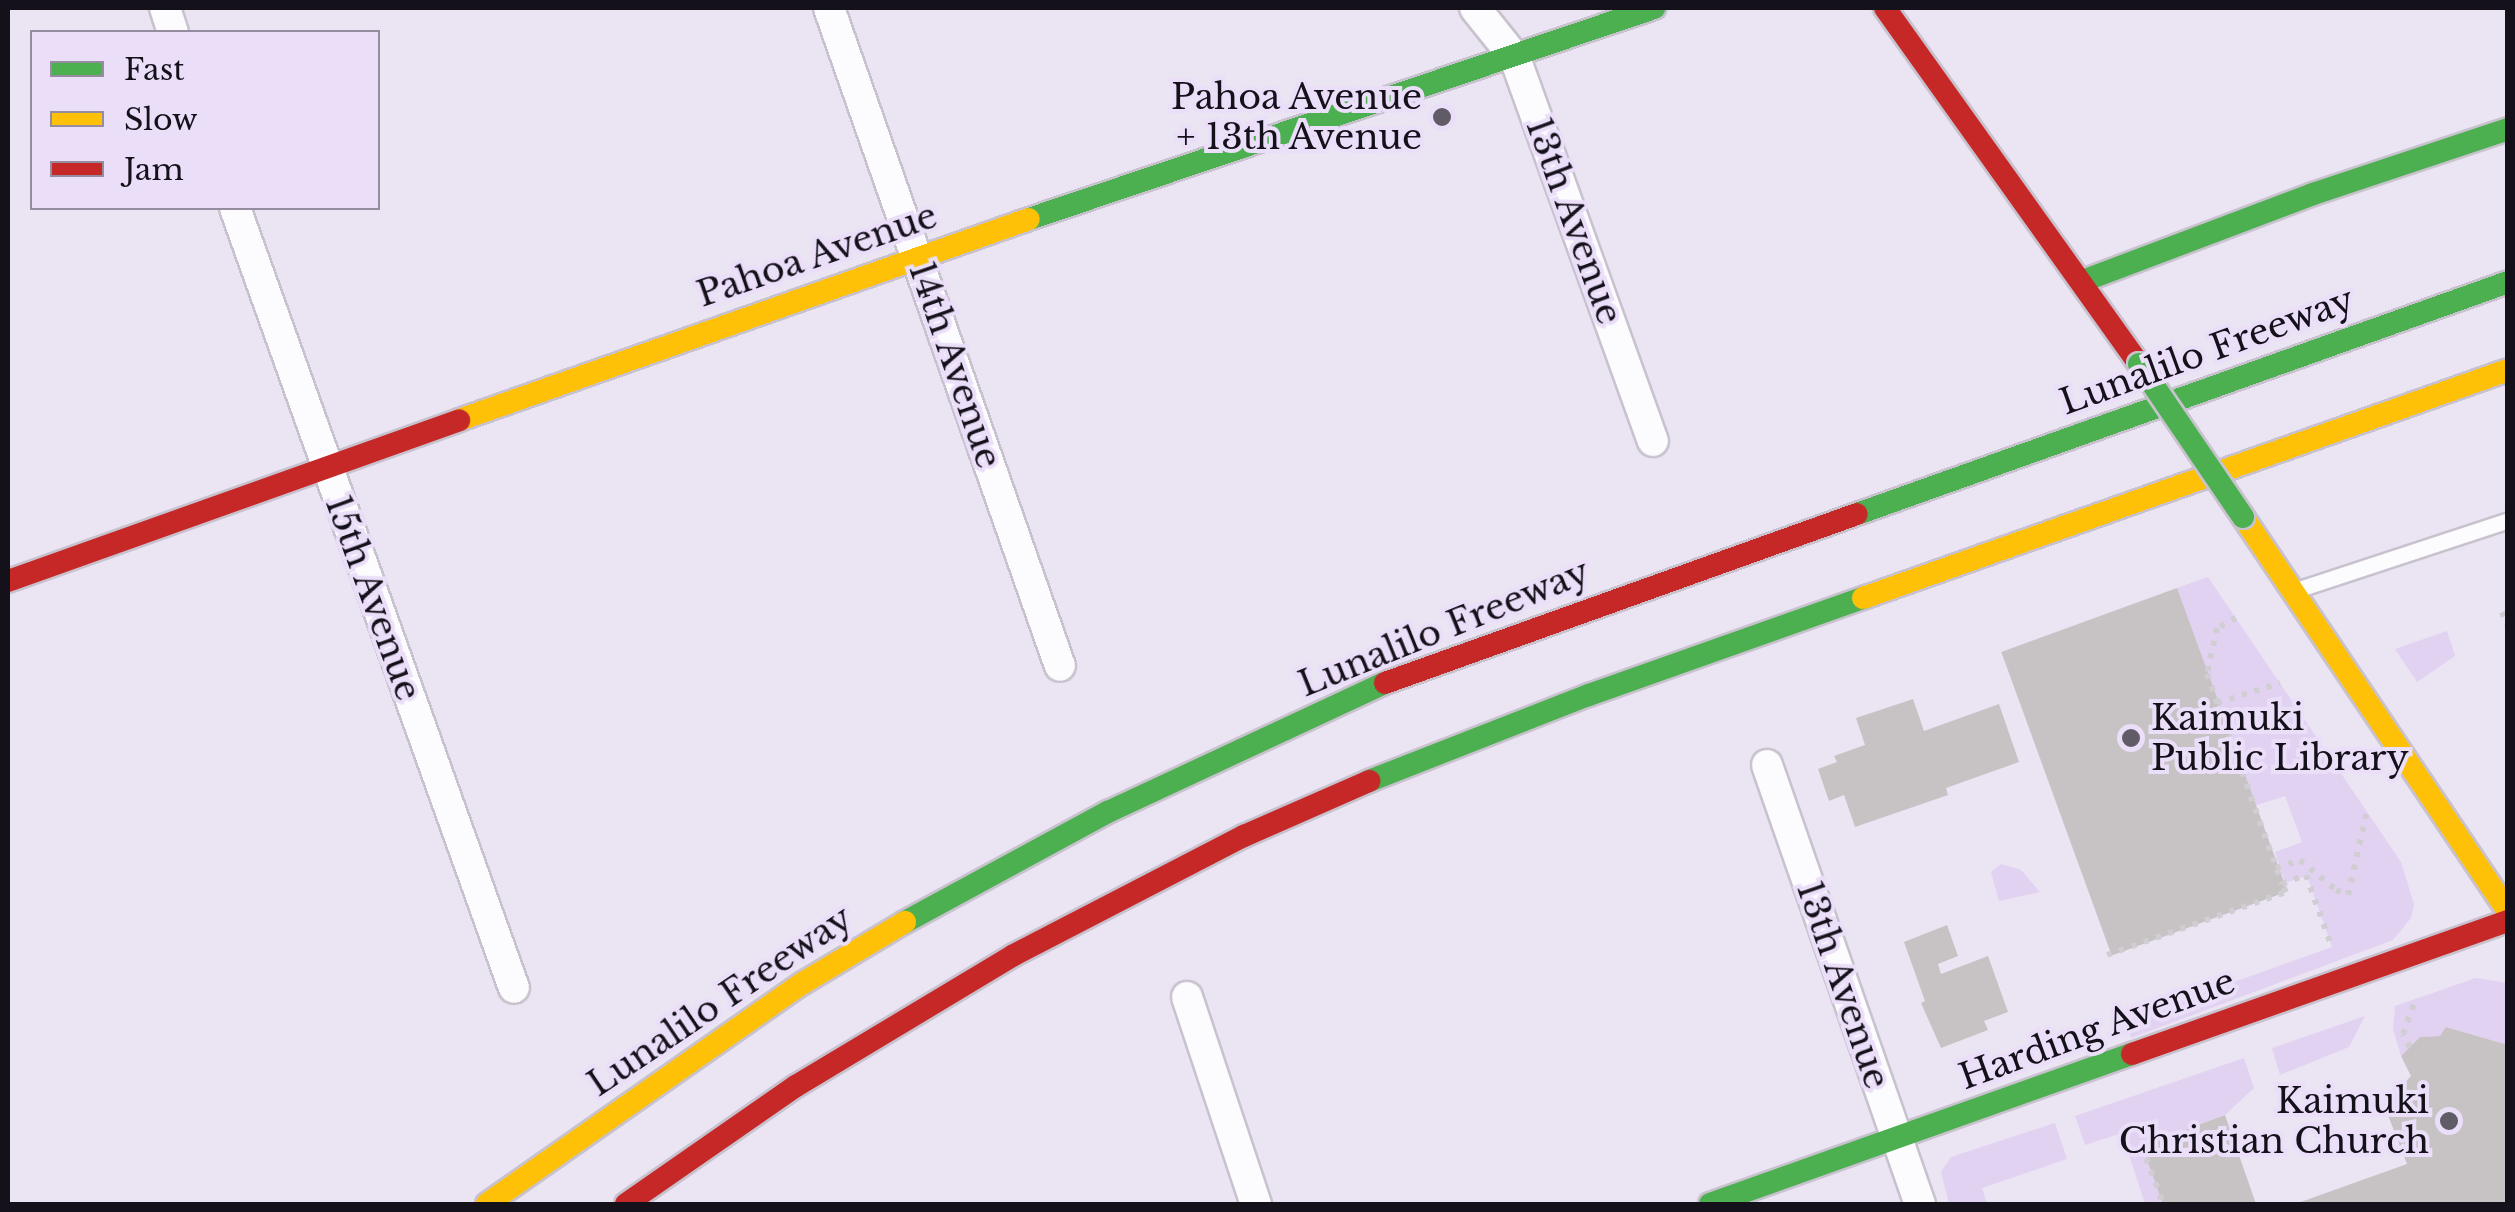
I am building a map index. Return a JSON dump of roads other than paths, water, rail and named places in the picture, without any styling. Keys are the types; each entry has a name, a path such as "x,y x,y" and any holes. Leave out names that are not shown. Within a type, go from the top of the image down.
{"main road":[{"name":"Pahoa Avenue","path":"8,581 916,257 1654,8"},
{"path":"1884,8 2084,281 2508,911"},
{"path":"2084,281 2314,194 2508,129"},
{"name":"Lunalilo Freeway","path":"487,1204 788,993 926,909 1108,812 1389,681 2508,282"},
{"path":"626,1204 796,1086 1014,955 1244,836 1395,769 1589,694 2508,370"},
{"name":"Harding Avenue","path":"1710,1204 2508,921"}],"street":[{"name":"14th Avenue","path":"829,8 1060,666"},
{"name":"13th Avenue","path":"1475,8 1515,58 1653,441"},
{"name":"15th Avenue","path":"236,210 514,988"},
{"name":"13th Avenue","path":"1767,765 1920,1204"},
{"path":"1188,997 1256,1204"}],"lane":[{"path":"2292,592 2506,521"}],"place":[{"name":"Pahoa Avenue + 13th Avenue","path":"1442,117"},
{"name":"Kaimuki Public Library","path":"2131,738"},
{"name":"Kaimuki Christian Church","path":"2449,1121"}]}
